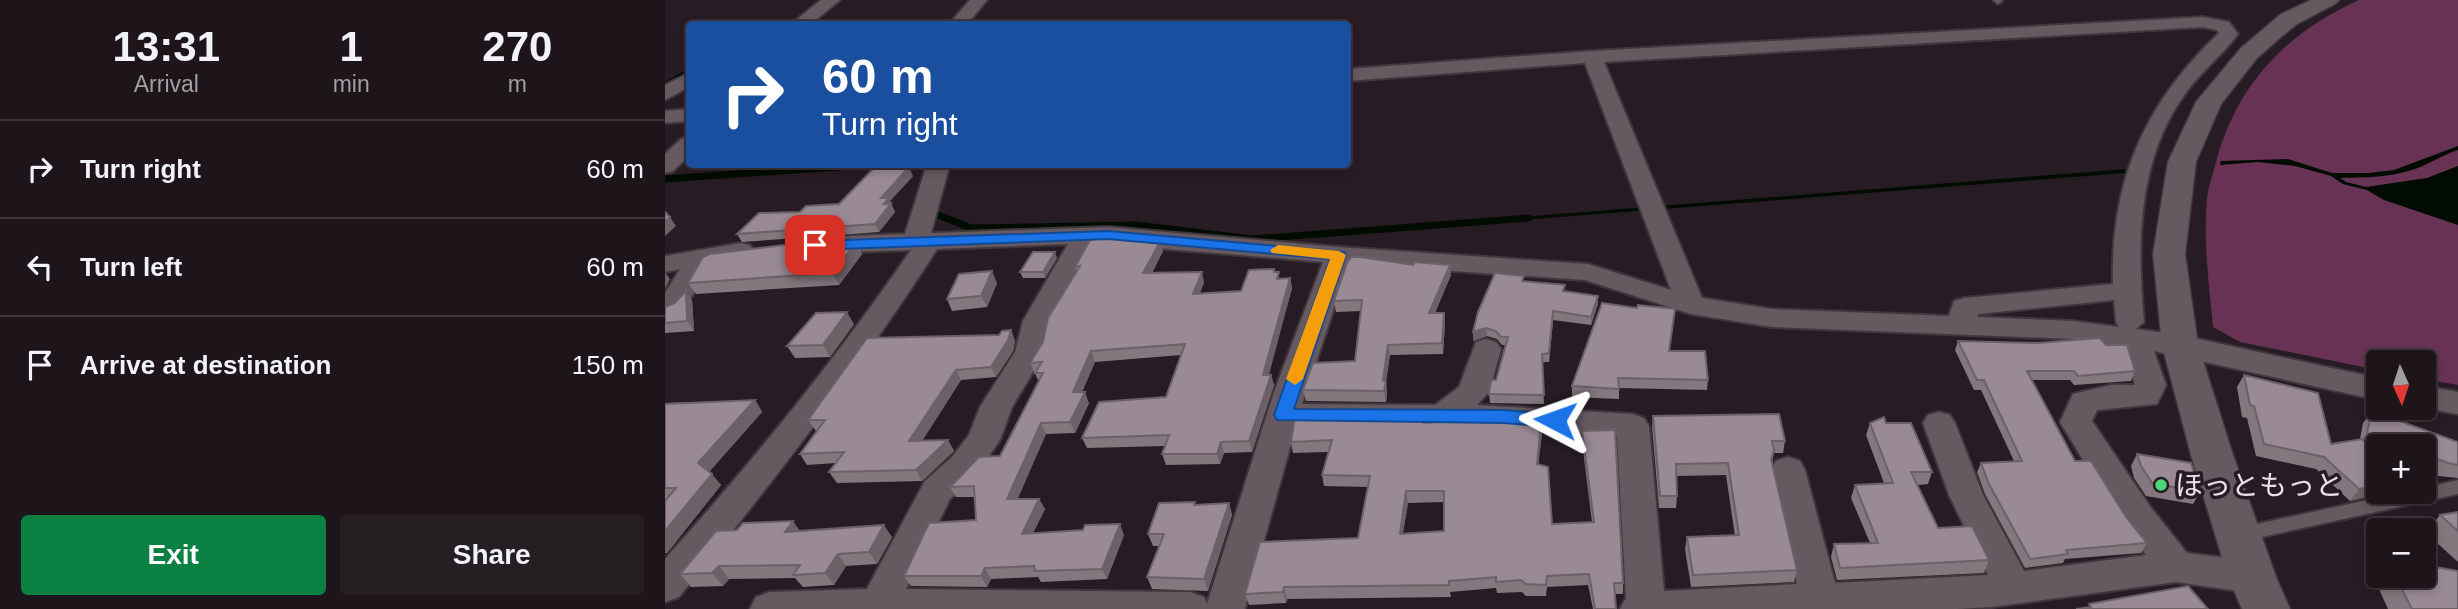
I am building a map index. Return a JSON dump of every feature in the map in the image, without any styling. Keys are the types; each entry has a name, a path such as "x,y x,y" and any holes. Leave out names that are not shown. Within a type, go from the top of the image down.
{"street":[{"path":"804,21 832,0"},
{"path":"961,21 979,0"},
{"path":"2259,593 2238,536 2179,338 2169,254 2182,162 2209,102 2249,53 2274,31 2289,19 2328,0"},
{"path":"1351,75 1592,57 2182,23 2203,22 2223,26 2229,34 2210,49 2162,113 2140,159 2129,206 2126,292 2133,333 2151,385 2146,396 2111,396 2084,402 2076,422 2136,515 2176,567"},
{"path":"1592,57 1691,305"},
{"path":"665,94 686,81"},
{"path":"665,117 686,115"},
{"path":"665,166 686,147"},
{"path":"665,586 762,472 890,302 923,241 938,168"},
{"path":"665,264 778,247 1108,235 1339,255 1588,272 1691,305 1772,318 2073,330 2179,338 2366,386"},
{"path":"878,604 937,490 964,466 983,440 996,407 1030,352 1037,321 1086,236"},
{"path":"1225,609 1283,415 1339,255"},
{"path":"665,309 681,292 700,257"},
{"path":"1963,327 1964,307 2126,292"},
{"path":"1442,416 1473,392 1486,349"},
{"path":"2436,399 2458,403"},
{"path":"1283,415 1504,416 1633,426 1646,609"},
{"path":"1938,423 1966,495 2014,588"},
{"path":"1788,470 1820,599"},
{"path":"1640,609 1820,599 1894,603 2176,567 2259,593"},
{"path":"770,609 878,604 1190,609"}],"lane":[{"path":"2238,536 2458,486"}],"shaded area":[{"path":"2359,0 2458,0 2458,385 2436,381 2436,350 2366,350 2366,368 2240,342 2213,327 2206,215 2209,185 2225,134 2251,85 2268,64 2287,45 2333,13"},
{"path":"2458,146 2458,150 2403,173 2340,178 2366,187 2427,178 2458,166 2458,225 2384,200 2367,190 2343,184 2331,176 2295,166 2258,162 2220,165 2221,161 2288,159 2332,173 2369,173 2394,170"},
{"path":"2126,169 2125,173 1522,220 1522,217"}],"building":[{"path":"908,168 881,198 889,198 884,204 891,203 875,224 737,234 759,213 800,212 806,206 839,204 873,169"},
{"path":"1104,237 1160,242 1143,273 1202,272 1193,294 1241,291 1249,270 1274,269 1274,272 1279,272 1277,279 1290,278 1263,375 1271,375 1249,441 1221,442 1217,454 1162,454 1169,435 1082,438 1099,402 1166,397 1185,344 1091,351 1073,392 1085,392 1070,422 1041,423 1007,499 1039,499 1022,534 1083,530 1085,525 1120,524 1102,569 1035,571 1034,566 985,568 981,576 904,576 929,523 976,520 974,486 950,487 979,457 1000,456 1043,373 1035,373 1042,362 1030,363 1043,342 1048,318 1080,266 1075,267 1090,240"},
{"path":"856,243 832,273 688,283 703,257 710,254 784,245"},
{"path":"1033,252 1055,252 1043,272 1020,272"},
{"path":"1351,257 1413,265 1415,262 1450,265 1429,313 1444,313 1442,343 1388,345 1384,391 1303,390 1313,363 1355,361 1362,300 1334,301"},
{"path":"992,271 981,296 947,299 959,274"},
{"path":"1495,273 1524,276 1522,281 1565,285 1563,291 1598,296 1591,317 1553,311 1549,353 1542,354 1544,395 1489,394 1492,380 1496,380 1508,337 1501,337 1496,331 1486,328 1473,332 1478,312"},
{"path":"686,291 687,321 665,323 665,307 675,303"},
{"path":"1602,303 1637,308 1638,305 1675,309 1669,351 1705,351 1708,380 1618,378 1619,389 1572,386"},
{"path":"847,312 823,345 787,346 816,313"},
{"path":"1011,330 1008,340 991,367 956,370 909,441 948,440 916,470 829,472 844,452 800,454 825,420 808,420 867,338 999,335 1002,331"},
{"path":"2100,338 2106,345 2127,345 2135,371 2078,376 2074,371 2027,371 2075,461 2091,461 2126,517 2147,543 2066,550 2068,554 2030,559 1989,484 1981,463 2022,461 1984,380 1977,380 1958,341 2038,343"},
{"path":"2244,375 2318,393 2331,444 2362,439 2366,442 2366,488 2359,489 2324,457 2264,444 2254,406 2250,405"},
{"path":"755,400 698,463 712,474 665,531 665,501 676,488 665,488 665,404"},
{"path":"1779,414 1785,441 1772,441 1774,451 1771,459 1797,570 1693,575 1687,537 1739,535 1728,463 1676,464 1677,496 1660,496 1653,416"},
{"path":"1295,417 1422,419 1424,423 1487,419 1541,422 1537,464 1548,467 1552,524 1594,522 1582,431 1615,430 1623,583 1614,583 1616,609 1595,609 1589,574 1547,576 1546,585 1526,584 1521,580 1496,582 1496,577 1449,581 1449,585 1284,587 1283,592 1245,594 1260,542 1358,538 1370,476 1322,475 1332,440 1291,442","holes":["1406,491 1444,491 1444,531 1400,534"]},
{"path":"1884,417 1886,423 1911,423 1932,472 1911,472 1938,528 1972,526 1989,560 1840,568 1834,544 1878,543 1855,485 1893,483 1870,423"},
{"path":"2370,420 2397,420 2436,434 2370,434 2367,433"},
{"path":"2436,434 2458,442 2458,465 2436,458"},
{"path":"2137,454 2191,463 2200,492 2152,483"},
{"path":"1195,502 1194,505 1229,503 1204,579 1147,577 1164,534 1148,534 1159,503"},
{"path":"2458,512 2458,531 2440,515"},
{"path":"793,521 785,532 884,525 869,552 838,554 825,573 793,575 800,565 719,566 712,573 680,574 716,531 737,530 743,523"},
{"path":"2436,567 2458,571 2458,609 2412,609 2401,588 2436,588"},
{"path":"2188,586 2208,609 2076,609 2091,607 2089,604"}],"waterway":[{"path":"665,85 686,73"},
{"path":"665,179 823,168"},
{"path":"935,208 933,213 971,228 1136,225 1252,239 1529,218"}],"slow traffic":[{"path":"1278,250 1339,255 1295,379"}],"place":[{"name":"ほっともっと","path":"2161,485"}],"route":[{"path":"815,245 1108,235 1339,255 1283,415 1504,416 1555,420"}]}
